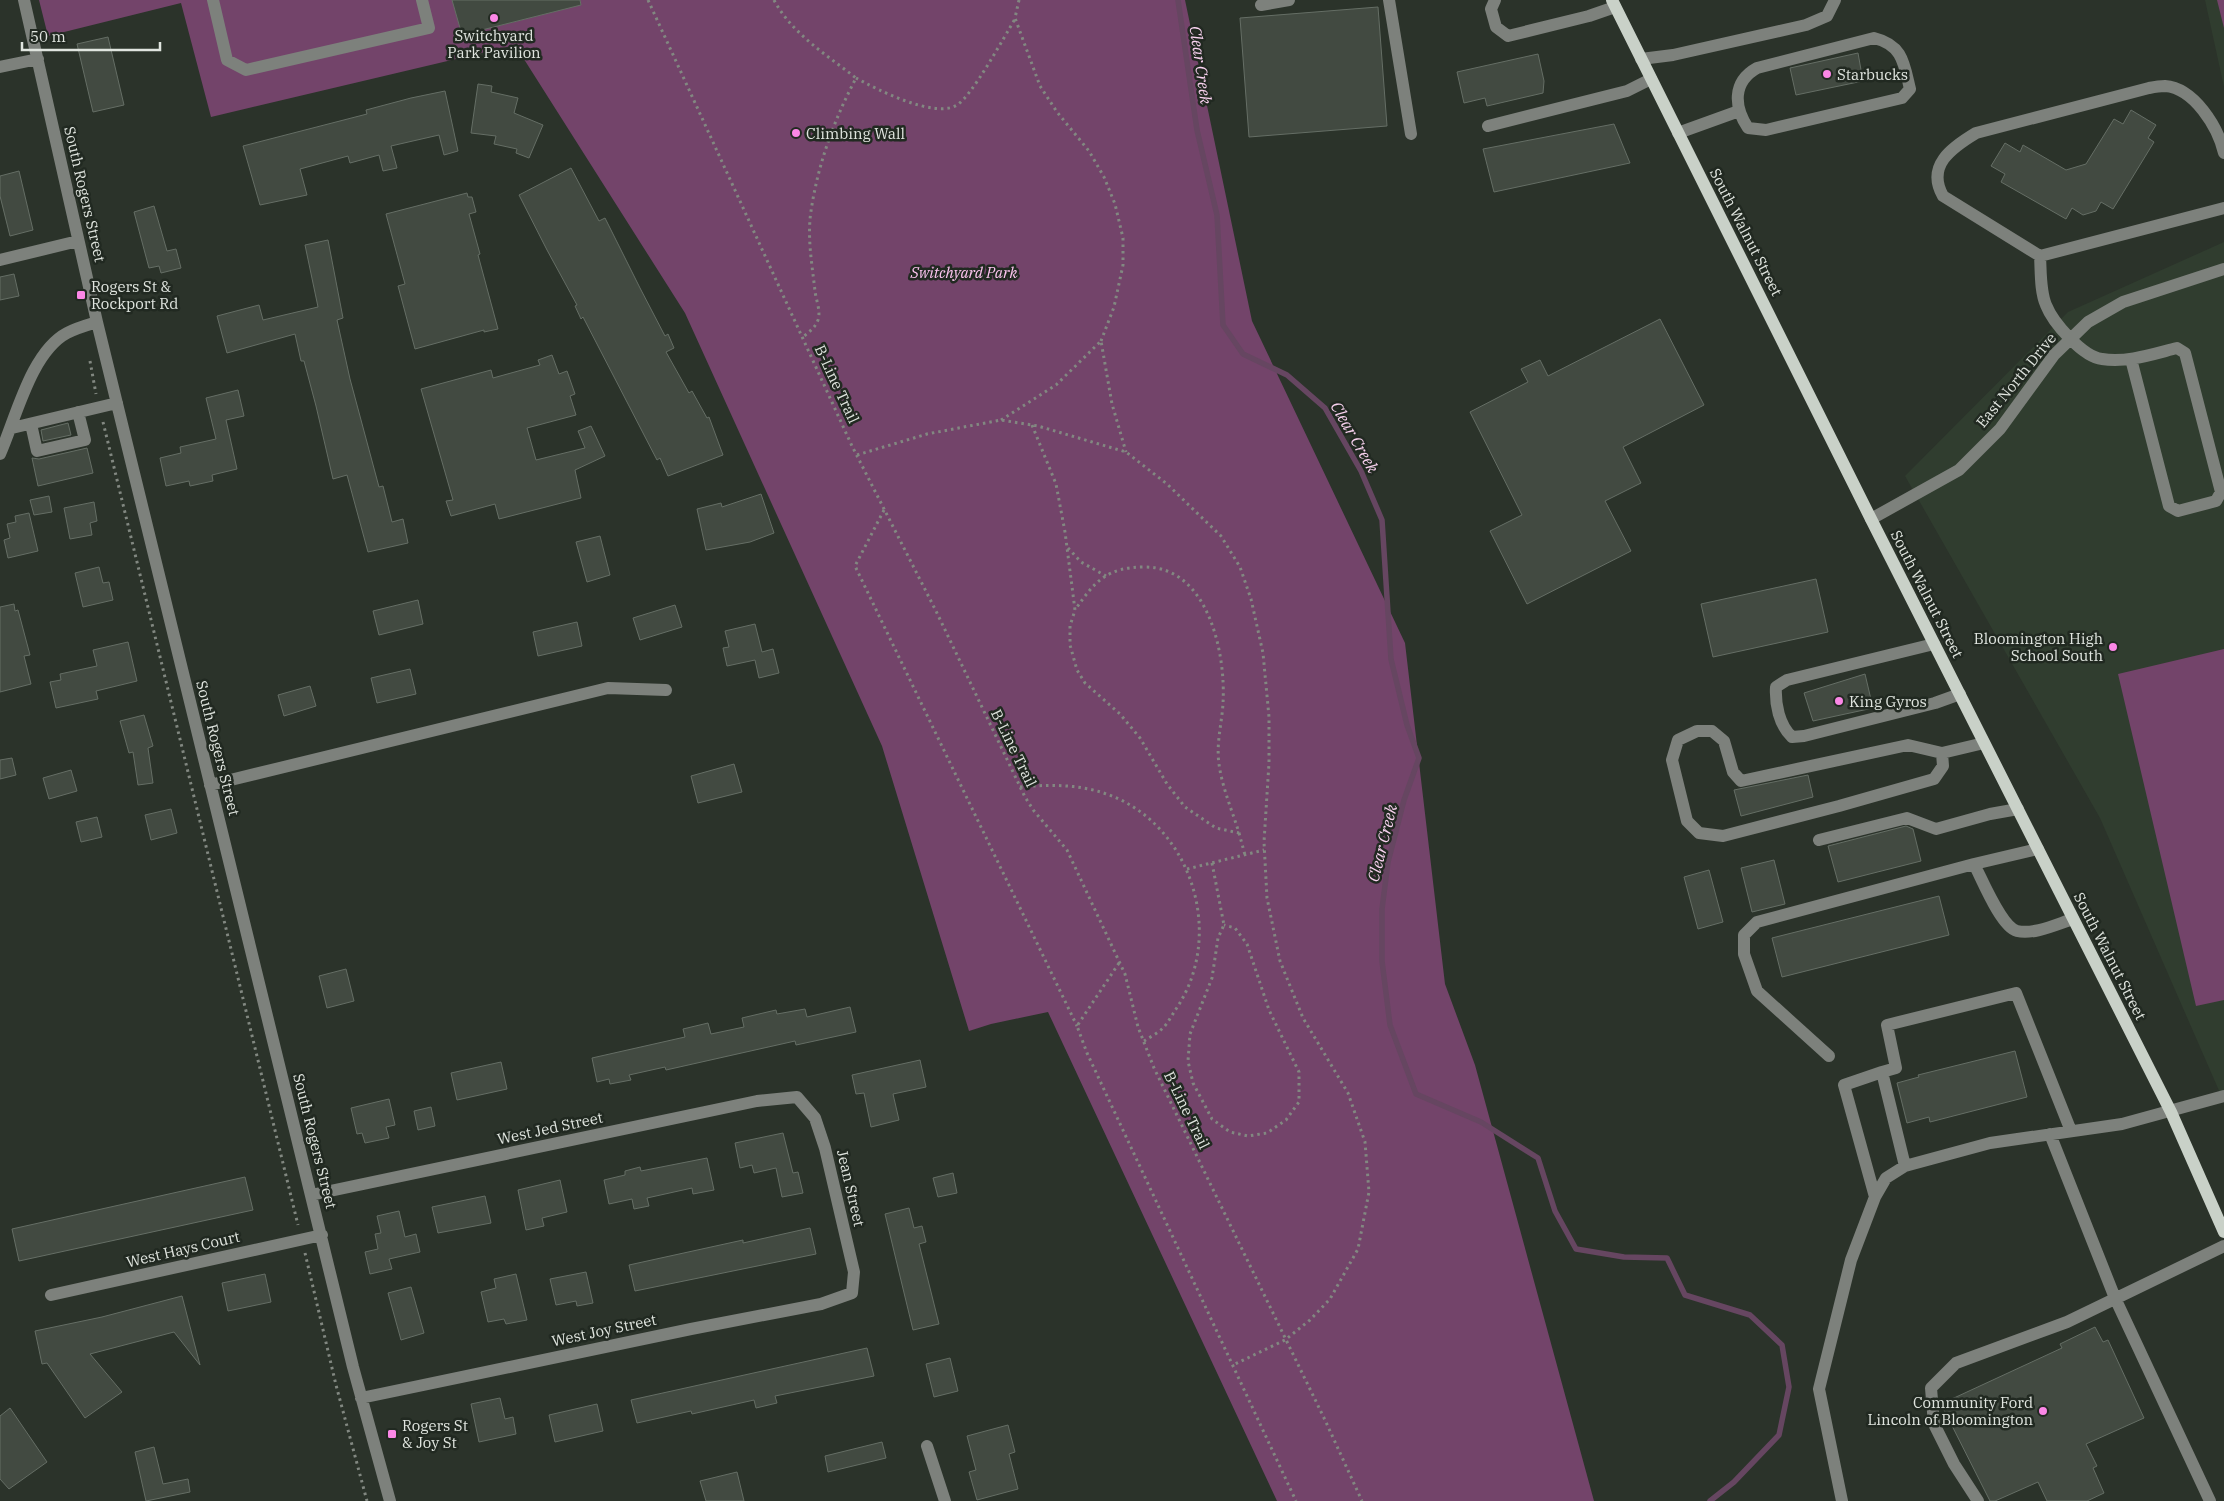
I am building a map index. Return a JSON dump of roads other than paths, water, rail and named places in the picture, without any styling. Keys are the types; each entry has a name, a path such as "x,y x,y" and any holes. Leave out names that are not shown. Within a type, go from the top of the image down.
{"main road":[{"name":"South Walnut Street","path":"1613,3 1870,519 2171,1112 2224,1232"}],"street":[{"name":"South Rogers Street","path":"24,0 97,322 361,1398 390,1501"},
{"path":"212,0 227,60 246,70 429,28 422,0"},
{"path":"1261,5 1289,0"},
{"path":"1389,0 1411,134"},
{"path":"1495,0 1491,9 1496,27 1500,32 1508,36 1589,16 1613,3"},
{"path":"1641,59 1673,55 1806,25 1827,16 1835,0"},
{"path":"1874,38 1889,42 1903,58 1910,89 1902,98 1766,130 1748,128 1739,111 1737,96 1741,84 1747,74 1756,68 1874,38"},
{"path":"0,68 38,59"},
{"path":"1488,126 1627,91 1651,79"},
{"path":"2224,153 2212,123 2202,106 2179,91 2166,86 2149,88 1976,133 1958,144 1938,166 1936,176 1937,185 1943,196 2040,256 2224,208"},
{"path":"1678,133 1739,111"},
{"path":"0,260 78,242"},
{"path":"2040,256 2045,304 2050,314 2083,352 2101,359 2130,359 2177,348 2185,353 2221,492 2216,502 2178,511 2169,506 2130,359"},
{"name":"East North Drive","path":"1870,519 1959,470 2000,429 2054,355 2088,322 2123,302 2224,269"},
{"path":"0,454 33,372 42,355 67,333 97,322"},
{"path":"12,428 117,403"},
{"path":"31,424 37,451 85,440 78,412"},
{"path":"1934,644 1787,680 1776,687 1775,698 1784,729 1792,736 1804,736 1935,703 1960,694"},
{"path":"210,785 608,688 666,690"},
{"path":"1942,754 1943,766 1934,778 1840,806 1723,836 1699,833 1687,821 1672,760 1678,740 1697,731 1712,731 1724,741 1733,772 1741,781 1816,763 1908,745 1942,754 1984,742"},
{"path":"1819,840 1908,818 1936,829 1990,814 2018,809"},
{"path":"1829,1056 1757,991 1744,954 1744,935 1758,922 1974,864 2038,849"},
{"path":"1974,864 2006,924 2016,931 2030,932 2073,919"},
{"path":"1875,1197 1844,1085 1896,1068 1887,1025 2016,993 2071,1132"},
{"path":"1882,1072 1906,1166"},
{"path":"1842,1501 1819,1388 1851,1260 1875,1197 1886,1178 1906,1166 1990,1143 2122,1124 2224,1096"},
{"name":"West Jed Street","path":"311,1195 758,1101 797,1097"},
{"name":"Jean Street","path":"797,1097 815,1118 825,1148 854,1272 852,1293"},
{"path":"2050,1134 2115,1298 2210,1501"},
{"name":"West Hays Court","path":"51,1295 322,1235"},
{"path":"1978,1501 1954,1464 1934,1424 1932,1388 1956,1363 2067,1322 2224,1246"},
{"name":"West Joy Street","path":"361,1398 691,1329 821,1304 852,1293"},
{"path":"926,1446 945,1501"}],"waterway":[{"name":"Clear Creek","path":"1178,0 1197,130 1217,215 1223,325 1243,354 1287,375 1325,408 1361,471 1382,520 1391,659 1407,725 1419,758 1404,800 1388,862 1382,909 1382,961 1390,1025 1416,1094 1481,1122 1538,1158 1555,1211 1576,1249 1624,1257 1667,1258 1685,1295 1750,1315 1782,1345 1789,1387 1779,1435 1734,1482 1710,1501"}],"place":[{"name":"Switchyard Park Pavilion","path":"494,18"},
{"name":"Starbucks","path":"1827,74"},
{"name":"Climbing Wall","path":"796,133"},
{"name":"Rogers St & Rockport Rd","path":"81,295"},
{"name":"Bloomington High School South","path":"2113,647"},
{"name":"King Gyros","path":"1839,701"},
{"name":"Community Ford Lincoln of Bloomington","path":"2043,1411"},
{"name":"Rogers St & Joy St","path":"392,1434"}],"park label":[{"name":"Switchyard Park","path":"964,272"}]}
